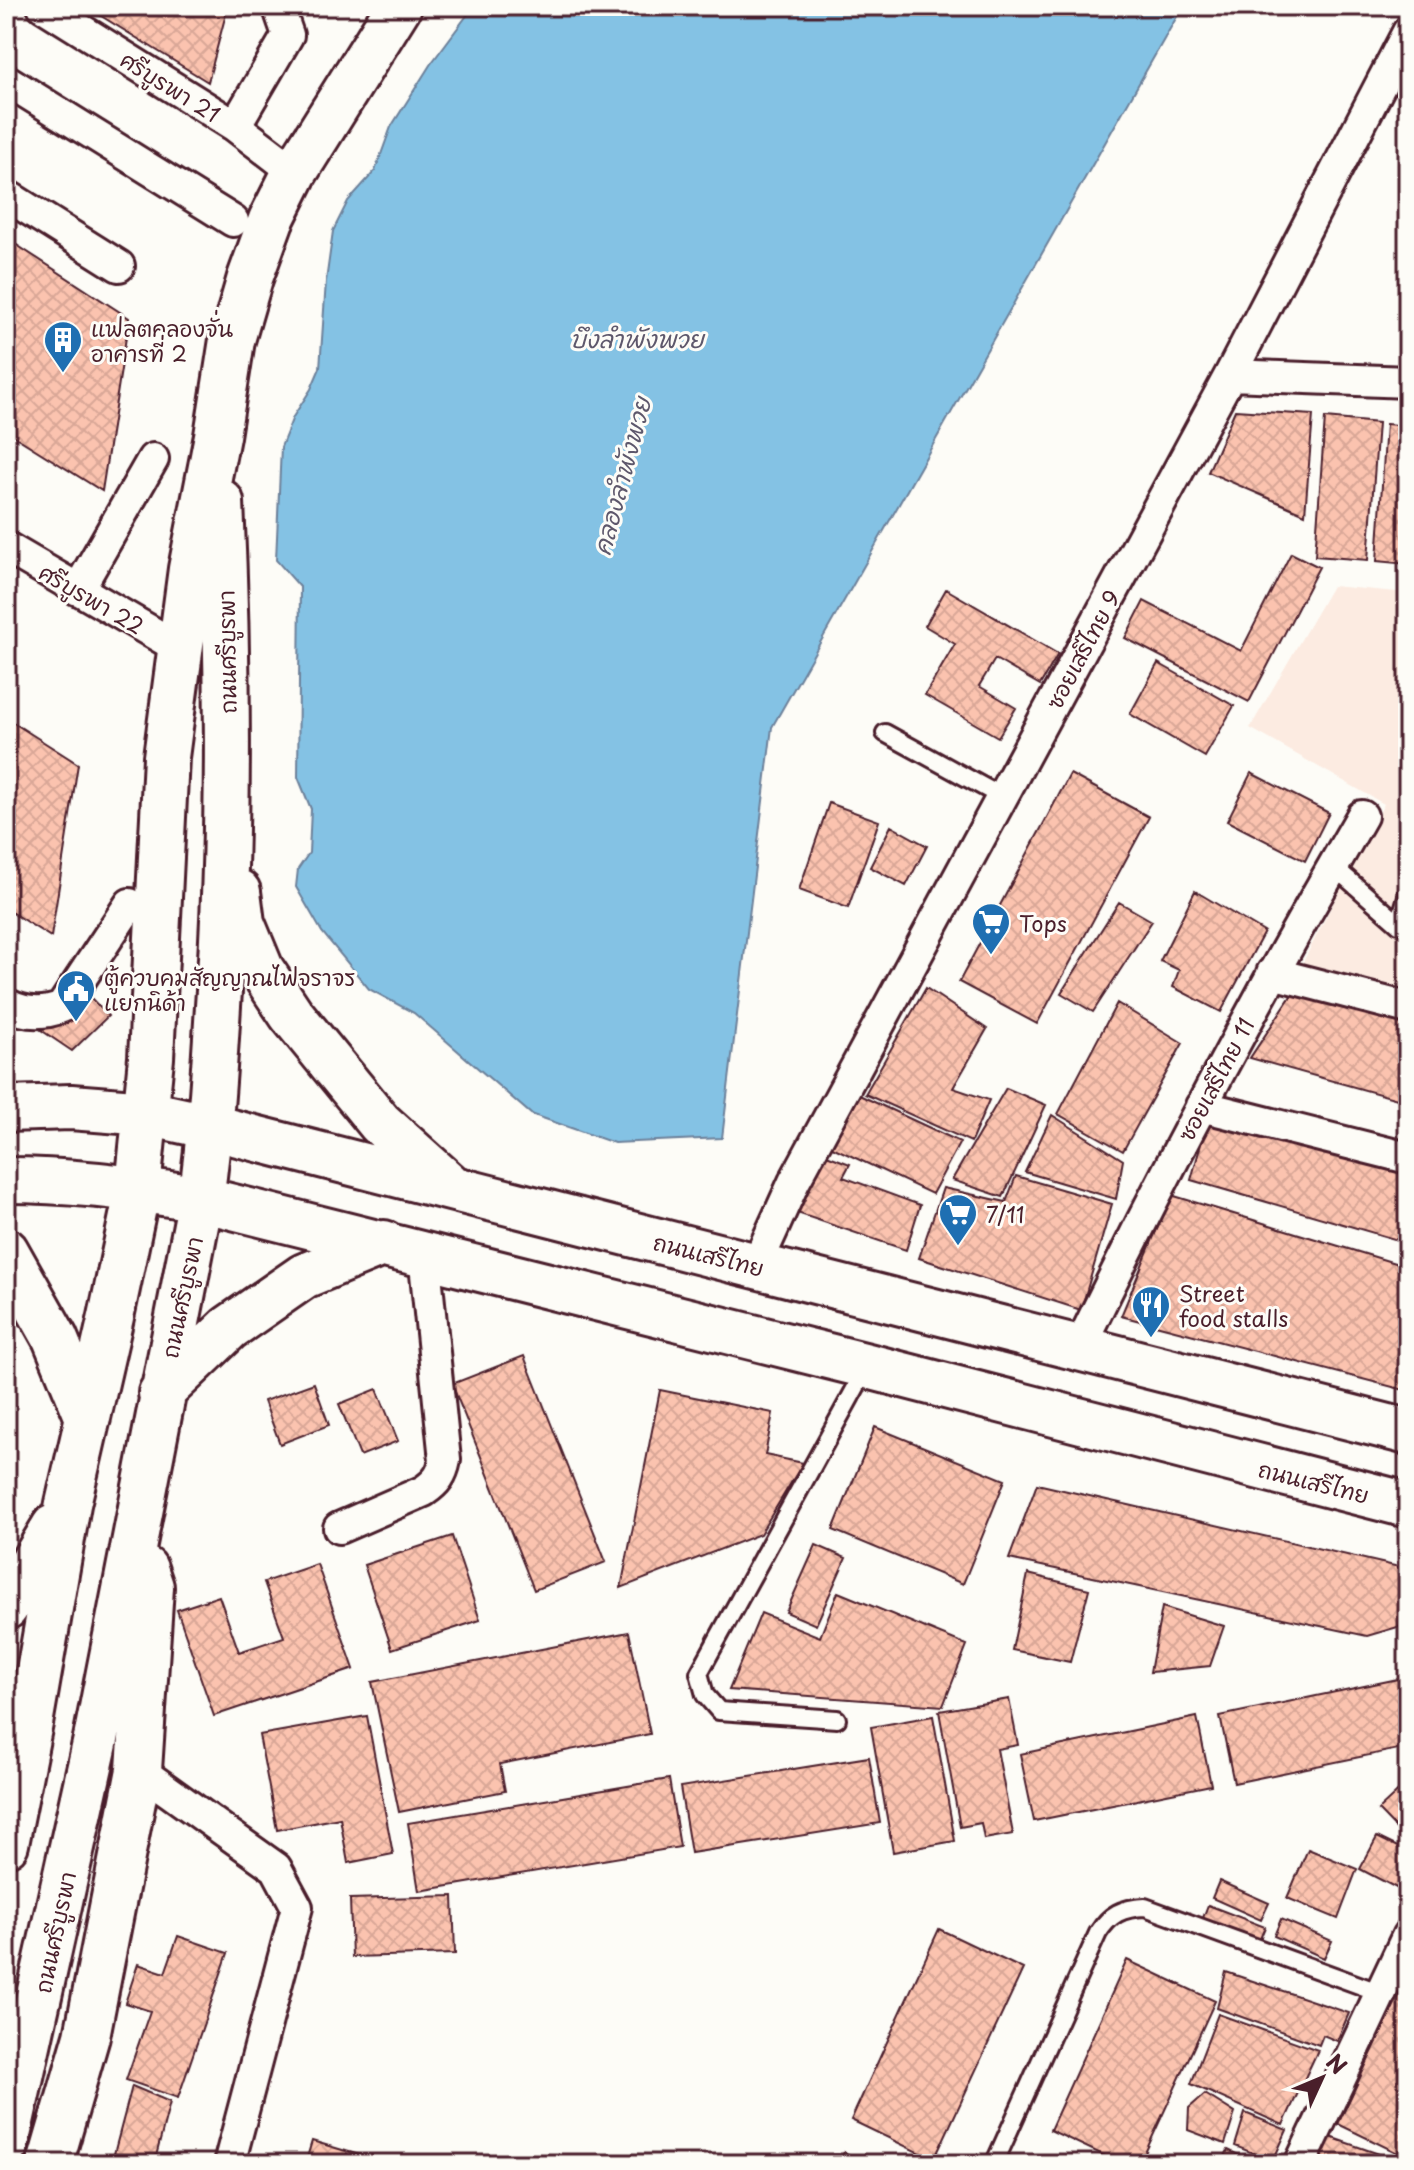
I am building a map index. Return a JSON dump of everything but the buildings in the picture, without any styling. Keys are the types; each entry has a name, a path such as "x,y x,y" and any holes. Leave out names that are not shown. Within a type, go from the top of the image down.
{"street":[{"name":"ศรีบูรพา 21","path":"43,6 235,126 295,172"},
{"path":"235,126 288,35 278,6"},
{"name":"ถนนศรีบูรพา","path":"6,1844 68,1504 138,1188 147,1113 166,757 191,569 232,340 271,220 295,172 399,6"},
{"name":"ซอยเสรีไทย 9","path":"756,1266 794,1182 1230,375 1408,32"},
{"path":"6,80 233,221"},
{"path":"6,195 119,266"},
{"path":"1230,375 1408,382"},
{"name":"ถนนศรีบูรพา","path":"6,2144 96,1739 201,1199 211,1127 228,821 225,593 217,436"},
{"path":"78,590 153,459"},
{"name":"ศรีบูรพา 22","path":"6,547 179,648"},
{"name":"ซอยเสรีไทย 11","path":"1079,1348 1201,1106 1272,973 1362,816"},
{"path":"228,821 242,923 261,969 299,1024 380,1123 452,1189"},
{"path":"6,1004 15,1009 40,1013 62,1007 130,904"},
{"path":"1272,973 1408,1008"},
{"path":"1201,1106 1408,1158"},
{"name":"ถนนเสรีไทย","path":"6,1109 71,1107 147,1113 211,1127 1408,1432"},
{"name":"ถนนเสรีไทย","path":"6,1180 77,1182 201,1199 1408,1505"},
{"path":"161,1393 229,1328 304,1276 404,1249 445,1460 442,1473 424,1491 339,1528"},
{"path":"6,1251 55,1338 88,1418"},
{"path":"6,1607 68,1504"},
{"path":"50,2164 87,2036 139,1770 151,1587 135,1532"},
{"path":"139,1770 276,1868 297,1907 229,2164"},
{"path":"1300,2164 1408,1935"}],"lane":[{"path":"885,733 1002,797"},
{"path":"1333,866 1403,925"},
{"path":"1403,925 1408,893"},
{"path":"837,1719 719,1711 705,1695 699,1673 868,1366"},
{"path":"994,2164 1098,1933 1115,1913 1130,1907 1145,1907 1381,1993"}],"shaded area":[{"path":"1332,586 1408,593 1408,992 1302,964 1384,804 1250,728"}],"water":[{"name":"บึงลำพังพวย","path":"474,6 1183,6 772,727 722,1138 614,1143 531,1114 414,1013 369,989 322,932 296,887 298,869 309,853 311,809 298,777 300,587 276,560 281,447 293,417 320,368 333,231 348,201 375,171 391,127 430,65"}],"place":[{"name":"แฟลตคลองจั่น อาคารที่ 2","path":"63,374"},
{"name":"Tops","path":"991,956"},
{"name":"ตู้ควบคุมสัญญาณไฟจราจร แยกนิด้า","path":"76,1023"},
{"name":"7/11","path":"958,1247"},
{"name":"Street food stalls","path":"1151,1339"}],"water label":[{"name":"คลองลำพังพวย","path":"621,476"}]}
